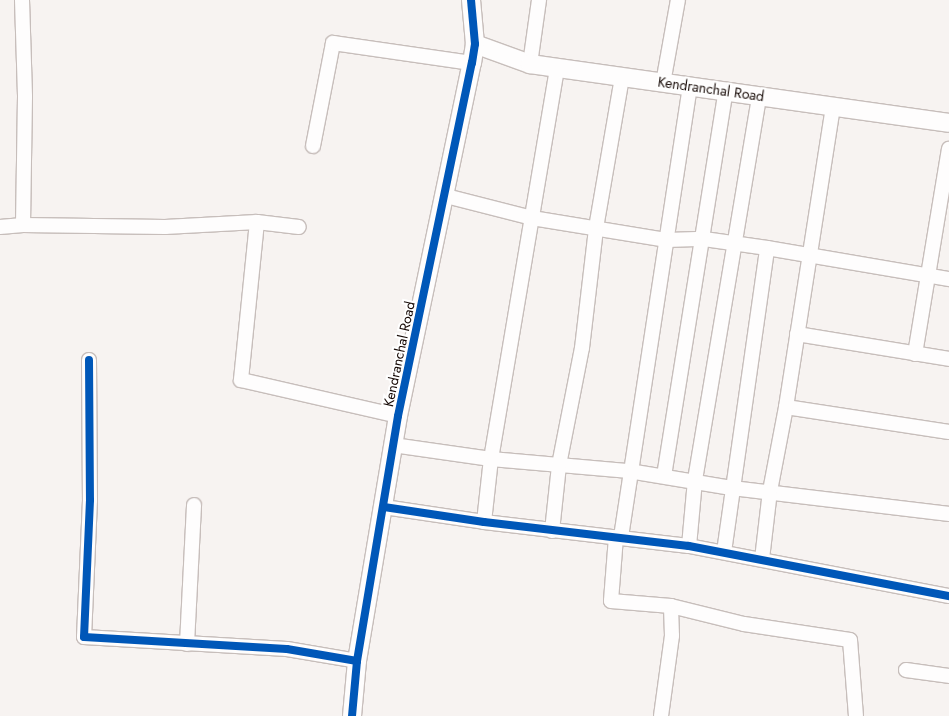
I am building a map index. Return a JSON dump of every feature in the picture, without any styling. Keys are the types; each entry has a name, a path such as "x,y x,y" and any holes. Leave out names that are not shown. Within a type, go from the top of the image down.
{"street":[{"path":"22,0 25,97 24,225"},
{"name":"Kendranchal Road","path":"352,716 358,661 398,416 446,196 472,63 475,44 471,0"},
{"path":"530,64 539,0"},
{"path":"663,83 678,0"},
{"path":"313,146 333,43 472,63"},
{"name":"Kendranchal Road","path":"475,44 530,64 726,90 949,123"},
{"path":"484,522 491,459 557,68"},
{"path":"552,531 560,465 582,348 596,228 622,77"},
{"path":"690,86 629,471 611,601 671,606 744,624 850,640 856,716"},
{"path":"664,476 704,240 726,90"},
{"path":"688,546 695,480 759,96"},
{"path":"762,559 770,491 786,407 833,107"},
{"path":"915,354 949,149"},
{"path":"446,196 532,218 667,240 704,240 767,248 949,280"},
{"path":"257,222 241,380 398,416"},
{"path":"0,227 24,225 165,226 257,222 299,227"},
{"path":"724,552 767,248"},
{"path":"797,334 949,359"},
{"path":"89,360 90,500 84,637 287,649 358,661"},
{"path":"786,407 949,432"},
{"path":"393,445 491,459 629,471 695,480 732,488 770,491 949,514"},
{"path":"187,644 194,505"},
{"path":"384,507 552,531 688,546 949,596"},
{"path":"661,716 672,636 671,606"},
{"path":"906,670 949,676"}],"cycle path":[{"path":"352,716 357,661 398,416 472,63 475,44 471,0"},
{"path":"89,360 90,500 84,637 287,649 357,661"},
{"path":"384,507 484,522 689,546 949,596"}]}
